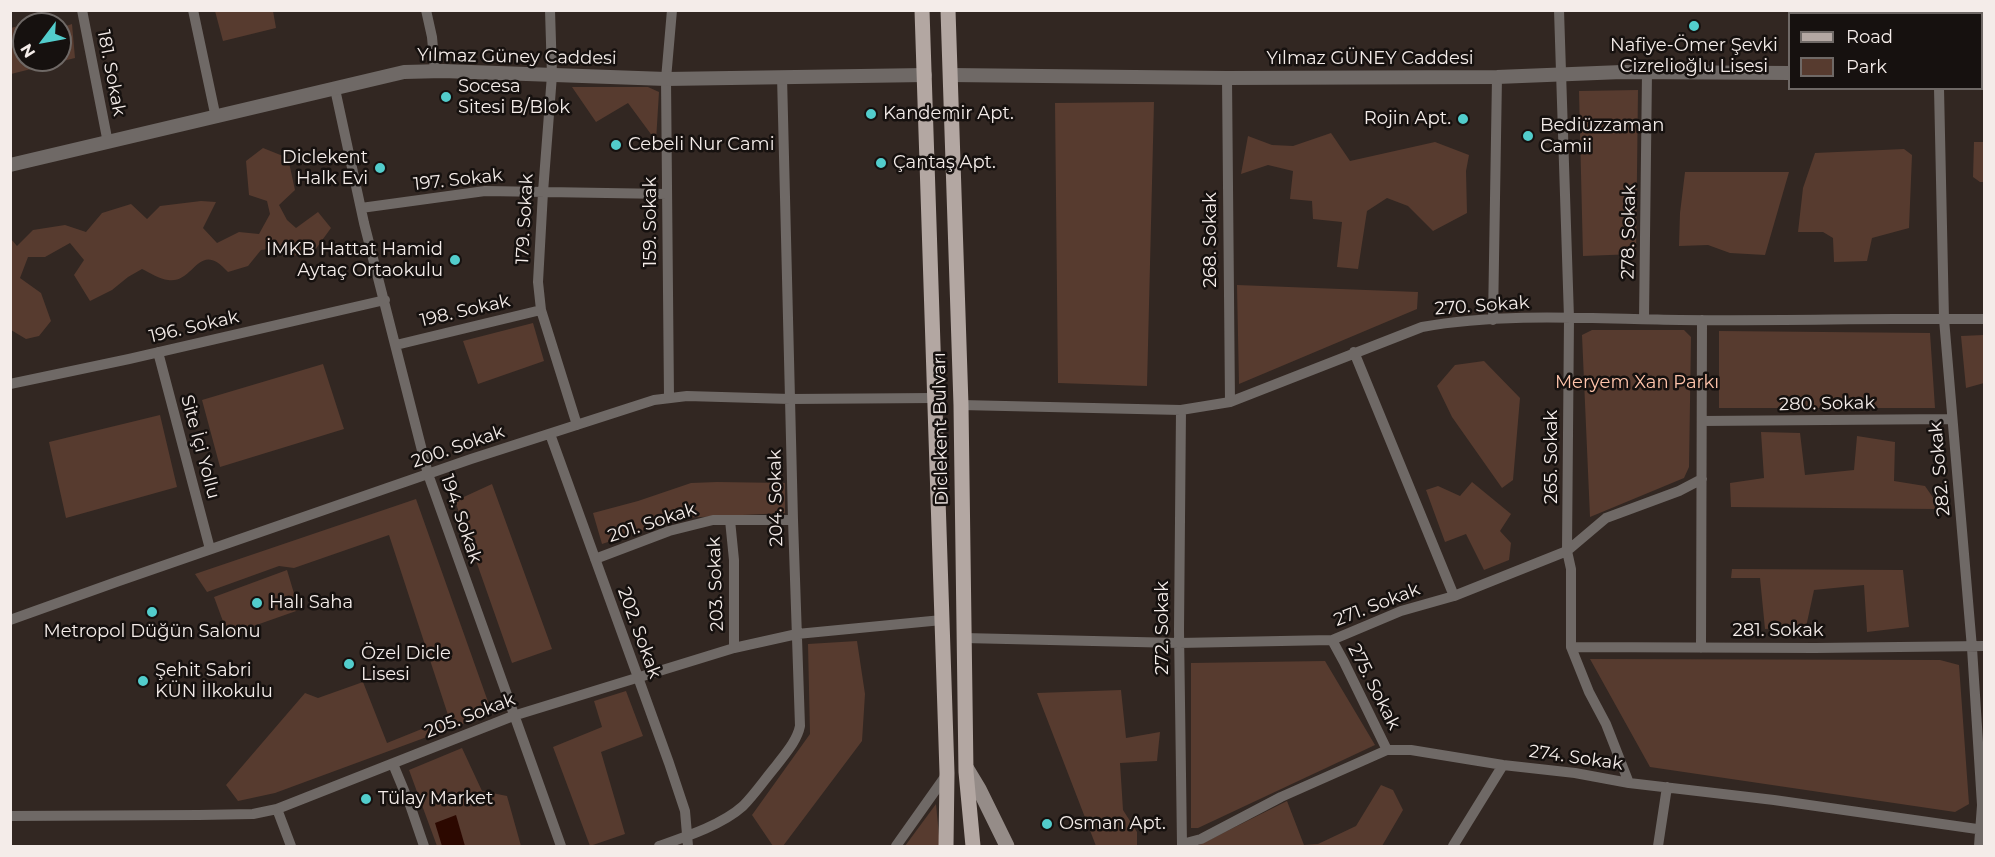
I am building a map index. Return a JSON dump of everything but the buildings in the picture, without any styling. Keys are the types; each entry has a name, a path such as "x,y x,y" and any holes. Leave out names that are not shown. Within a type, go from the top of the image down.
{"main road":[{"name":"Diclekent Bulvarı","path":"922,10 947,773 946,846"},
{"name":"Diclekent Bulvarı","path":"948,10 961,405 967,769 973,846"},
{"path":"967,769 1007,846"}],"street":[{"name":"181. Sokak","path":"82,10 108,143"},
{"path":"193,10 216,118"},
{"path":"426,10 432,37 435,71"},
{"name":"179. Sokak","path":"550,10 552,75 538,282 541,310 578,425"},
{"name":"159. Sokak","path":"669,398 666,79 672,10"},
{"name":"265. Sokak","path":"1559,10 1569,318 1568,551 1571,569 1571,646 1589,692 1606,724 1629,783"},
{"name":"Yılmaz Güney Caddesi","path":"10,165 404,72 435,71 666,79 925,75"},
{"name":"Yılmaz GÜNEY Caddesi","path":"950,75 1227,78 1497,77 1647,72 1788,73"},
{"name":"278. Sokak","path":"1644,320 1647,72"},
{"name":"204. Sokak","path":"659,846 688,842 733,814 755,792 798,734 800,726 782,76"},
{"path":"1493,320 1497,77"},
{"name":"268. Sokak","path":"1227,78 1230,402"},
{"name":"194. Sokak","path":"335,89 361,208 428,474 561,846"},
{"name":"282. Sokak","path":"1939,90 1944,319 1972,648 1983,831 1979,846"},
{"name":"197. Sokak","path":"361,208 485,191 667,194"},
{"name":"196. Sokak","path":"10,384 385,300"},
{"name":"198. Sokak","path":"396,345 541,310"},
{"name":"270. Sokak","path":"961,405 1181,410 1230,402 1354,352 1422,327 1441,323 1569,318 1644,320 1984,319"},
{"path":"1701,648 1702,320"},
{"name":"Site İçi Yollu","path":"158,352 210,549"},
{"path":"1354,352 1454,596"},
{"name":"200. Sokak","path":"10,620 428,474 654,400 716,396 790,399 934,398"},
{"name":"272. Sokak","path":"1181,410 1179,643 1182,845"},
{"name":"280. Sokak","path":"1702,422 1952,418"},
{"name":"202. Sokak","path":"550,434 685,811 688,842"},
{"name":"271. Sokak","path":"964,638 1179,643 1332,640 1401,611 1454,596 1568,551 1606,518 1678,491 1702,479"},
{"name":"201. Sokak","path":"595,559 669,531 713,520 793,520"},
{"name":"203. Sokak","path":"730,520 734,560 734,648"},
{"name":"205. Sokak","path":"10,816 253,814 278,809 513,716 734,648 797,634 942,620"},
{"name":"275. Sokak","path":"1332,640 1387,750"},
{"name":"281. Sokak","path":"1571,646 1972,648 1984,646"},
{"name":"274. Sokak","path":"1182,845 1201,839 1281,797 1387,750 1411,750 1503,765 1575,773 1629,783 1848,810 1983,831"},
{"path":"393,764 424,846"},
{"path":"1453,846 1503,765"},
{"path":"896,846 947,773"},
{"path":"1658,846 1667,787"},
{"path":"278,809 291,846"}],"green space":[{"path":"215,11 273,11 276,28 223,41"},
{"path":"72,24 75,58 72,59"},
{"path":"11,28 12,72 19,72 11,74"},
{"path":"572,87 648,87 659,92 656,141 628,103 596,122"},
{"path":"1638,90 1636,254 1583,256 1579,91"},
{"path":"1154,102 1147,386 1058,383 1055,103"},
{"path":"1331,133 1350,161 1435,142 1469,155 1466,171 1467,213 1433,231 1408,206 1387,198 1367,211 1358,269 1337,267 1342,222 1313,219 1312,201 1290,199 1293,171 1268,165 1241,174 1248,136 1272,145 1293,146"},
{"path":"1974,142 1984,142 1984,182 1973,177"},
{"path":"263,148 288,158 295,190 279,205 287,220 296,228 318,212 331,228 315,250 293,256 275,248 261,250 248,266 228,272 210,259 197,265 185,276 168,280 142,269 112,290 90,301 74,275 84,260 70,243 45,257 28,257 20,278 41,293 51,321 39,336 26,339 11,330 11,239 17,246 33,230 65,225 86,232 102,213 131,204 147,219 160,206 201,201 216,202 203,228 217,243 239,232 259,234 270,214 267,201 249,195 246,161"},
{"path":"1904,149 1912,155 1909,228 1872,238 1867,261 1834,262 1833,238 1823,232 1798,232 1803,188 1815,153"},
{"path":"1685,172 1789,172 1765,255 1730,253 1708,245 1679,246"},
{"path":"1237,285 1418,292 1417,309 1239,384"},
{"path":"533,323 544,361 478,384 463,341"},
{"name":"Meryem Xan Parkı","path":"1592,330 1684,330 1691,337 1689,467 1684,478 1590,517 1582,335"},
{"path":"1719,331 1930,333 1935,408 1719,408"},
{"path":"1984,335 1984,383 1966,388 1961,336"},
{"path":"1484,361 1520,398 1513,480 1502,488 1452,417 1437,386 1455,365"},
{"path":"323,364 344,429 220,467 202,400"},
{"path":"160,415 177,487 66,518 49,442"},
{"path":"1761,432 1800,433 1805,475 1854,470 1857,436 1895,442 1894,481 1925,486 1934,499 1935,509 1731,507 1730,483 1764,478"},
{"path":"1472,482 1511,514 1500,531 1511,543 1509,560 1484,570 1466,534 1445,542 1426,490 1438,486 1460,496"},
{"path":"691,483 785,483 785,513 680,518 602,544 593,513"},
{"path":"492,484 552,649 512,663 455,501"},
{"path":"416,499 492,713 275,793 238,801 226,785 305,693 318,698 363,682 387,743 449,718 389,535 294,568 279,566 207,592 195,574"},
{"path":"1732,569 1903,570 1909,627 1867,632 1864,585 1814,590 1806,627 1765,629 1760,578 1731,578"},
{"name":"Halı Saha","path":"287,570 299,610 228,635 214,597"},
{"path":"857,641 865,694 862,741 783,846 773,846 752,815 810,734 808,644"},
{"path":"1590,659 1940,660 1959,665 1969,804 1955,812 1650,767"},
{"path":"1325,661 1375,745 1198,828 1191,828 1191,663"},
{"path":"1121,690 1126,738 1160,732 1157,761 1120,763 1123,810 1137,832 1137,846 1096,846 1037,693"},
{"path":"626,691 643,736 601,752 625,834 590,846 553,747 602,727 594,701"},
{"path":"462,748 482,791 507,796 521,846 437,846 409,770"},
{"path":"1381,785 1393,790 1403,810 1382,846 1197,846 1287,801 1304,845 1318,844 1356,826"},
{"path":"936,804 940,846 905,846"}],"shaded area":[{"path":"456,815 465,846 442,846 435,823"}],"place":[{"name":"Nafiye-Ömer Şevki Cizrelioğlu Lisesi","path":"1694,26"},
{"name":"Socesa Sitesi B/Blok","path":"446,97"},
{"name":"Kandemir Apt.","path":"871,114"},
{"name":"Rojin Apt.","path":"1463,119"},
{"name":"Bediüzzaman Camii","path":"1528,136"},
{"name":"Cebeli Nur Cami","path":"616,145"},
{"name":"Çantaş Apt.","path":"881,163"},
{"name":"Diclekent Halk Evi","path":"380,168"},
{"name":"İMKB Hattat Hamid Aytaç Ortaokulu","path":"455,260"},
{"name":"Halı Saha","path":"257,603"},
{"name":"Metropol Düğün Salonu","path":"152,612"},
{"name":"Özel Dicle Lisesi","path":"349,664"},
{"name":"Şehit Sabri KÜN İlkokulu","path":"143,681"},
{"name":"Tülay Market","path":"366,799"},
{"name":"Osman Apt.","path":"1047,824"}]}
